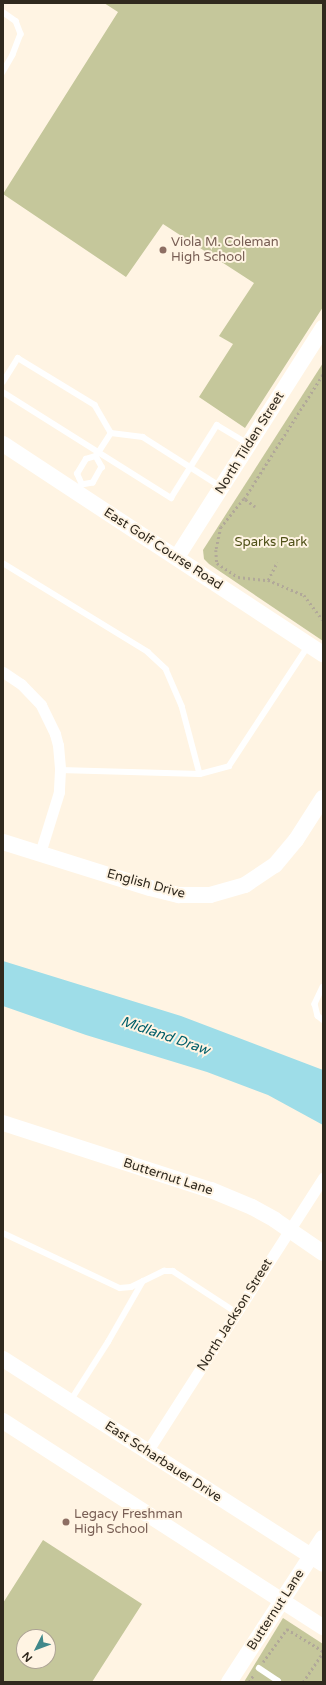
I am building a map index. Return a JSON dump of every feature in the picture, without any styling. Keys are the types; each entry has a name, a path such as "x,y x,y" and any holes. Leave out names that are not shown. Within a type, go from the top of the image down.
{"street":[{"name":"North Tilden Street","path":"177,557 323,328"},
{"name":"East Golf Course Road","path":"3,444 79,489 177,557 323,654"},
{"path":"3,672 32,694 46,714 56,734 60,770 59,792 40,853"},
{"name":"English Drive","path":"3,842 173,894 190,896 216,894 245,885 275,865 296,840 323,798"},
{"name":"Butternut Lane","path":"3,1123 211,1190 252,1207 323,1253"},
{"name":"North Jackson Street","path":"147,1452 323,1178"},
{"name":"East Scharbauer Drive","path":"3,1359 317,1560"},
{"path":"3,1421 323,1627"},
{"name":"Butternut Lane","path":"229,1682 282,1600 317,1560 323,1538"}],"lane":[{"path":"3,12 16,20 21,34 13,55 3,72"},
{"path":"3,382 18,358 95,405 111,433"},
{"path":"3,392 98,454 171,498 217,425 249,444"},
{"path":"98,454 102,467 93,483 79,489 78,474 86,459 98,454 111,433"},
{"path":"111,433 143,437 222,487"},
{"path":"3,563 148,652 166,669 182,706 200,774"},
{"path":"60,770 200,774 229,766 309,644"},
{"path":"323,987 315,1004 318,1016 323,1020"},
{"path":"3,1233 120,1288 131,1287 164,1271 173,1271 236,1312"},
{"path":"70,1402 108,1342 143,1281"},
{"path":"259,1668 278,1682"}],"path":[{"path":"323,374 244,499 221,527 216,550 217,562 238,577 268,580 304,595 323,620"},
{"path":"244,499 255,507"},
{"path":"268,580 277,562"},
{"path":"249,1682 287,1629 323,1651 303,1682"}],"green space":[{"path":"104,3 323,3 323,307 245,428 199,397 233,344 219,336 254,283 163,224 126,277 3,194 118,12"},
{"name":"Sparks Park","path":"323,363 323,641 209,564 204,559 203,550"},
{"path":"43,1540 142,1604 92,1682 3,1682 3,1603"},
{"path":"283,1618 323,1644 323,1682 244,1682"}],"water":[{"name":"Midland Draw","path":"3,961 181,1016 323,1070 323,1125 268,1095 207,1072 86,1035 3,1006"}],"place":[{"name":"Viola M. Coleman High School","path":"163,250"},
{"name":"Legacy Freshman High School","path":"66,1522"}]}
